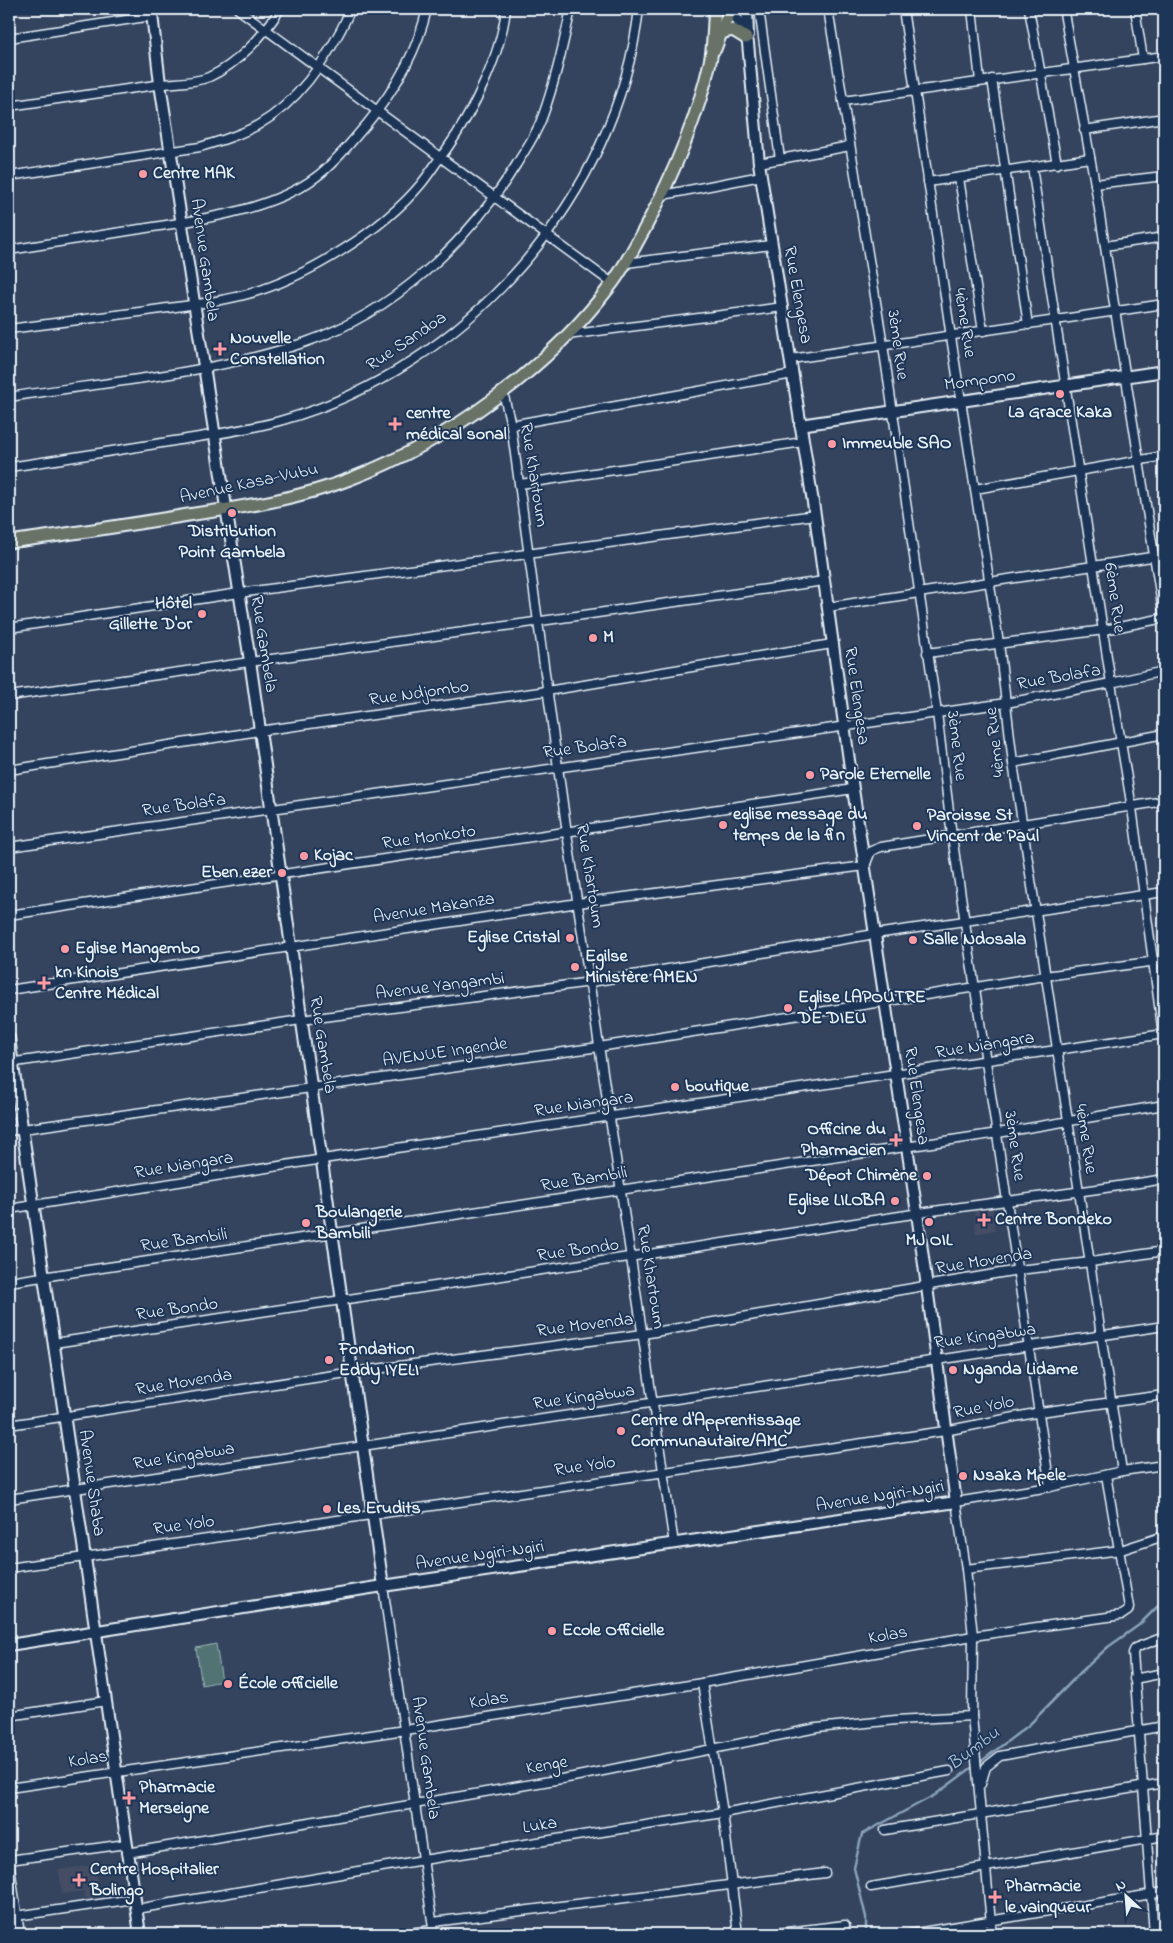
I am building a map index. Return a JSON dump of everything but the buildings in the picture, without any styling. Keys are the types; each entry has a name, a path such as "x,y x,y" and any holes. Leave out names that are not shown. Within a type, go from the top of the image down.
{"main road":[{"name":"Avenue Kasa-Vubu","path":"9,542 226,509 290,497 350,479 414,450 455,426 503,392 566,336 592,309 626,263 663,194 681,153 711,60 715,9"},
{"path":"711,60 729,9"},
{"path":"721,33 733,30 747,40"}],"street":[{"path":"238,9 612,283"},
{"path":"9,106 160,84 194,82 209,77 239,57 265,29 280,9"},
{"path":"9,176 208,145 258,125 279,111 301,89 336,39 350,9"},
{"path":"9,250 202,220 257,204 289,192 316,178 335,160 378,110 394,88 422,30 427,9"},
{"path":"9,329 194,305 247,294 270,286 332,257 361,238 394,210 420,185 440,158 473,108 498,42 506,9"},
{"path":"9,397 203,368 236,361 307,341 353,321 402,290 442,258 495,199 542,119 560,59 571,9"},
{"name":"Rue Sandoa","path":"9,467 214,434 283,420 348,395 389,375 446,336 478,310 512,276 548,235 589,166 616,105 631,54 639,9"},
{"path":"729,9 741,24 747,40"},
{"name":"Rue Elengesa","path":"748,9 747,40 759,163 815,515 853,789 917,1213 956,1502"},
{"path":"759,9 780,159"},
{"name":"3ème Rue","path":"828,9 883,345 891,411 937,713 952,836 1050,1487"},
{"name":"4ème Rue","path":"903,9 951,337 990,580 1013,763 1122,1472"},
{"path":"972,9 980,81"},
{"path":"1029,9 1039,73 1057,164"},
{"path":"1135,9 1143,59"},
{"path":"927,653 1104,630 1164,618 1095,184 1084,130 1065,11"},
{"path":"9,38 152,12"},
{"name":"Avenue Gambela","path":"152,12 160,84 226,509"},
{"path":"843,101 1164,56"},
{"path":"992,79 1007,171 1008,191 1028,325"},
{"path":"1084,130 1164,118"},
{"path":"759,163 850,146"},
{"path":"928,182 1090,158"},
{"name":"6ème Rue","path":"1032,168 1057,321 1111,684 1122,742 1164,1034"},
{"path":"663,194 761,176"},
{"path":"1095,184 1164,176"},
{"path":"960,178 983,331"},
{"path":"1105,246 1164,237"},
{"path":"626,263 771,245"},
{"path":"791,359 1114,313 1164,304"},
{"path":"566,336 783,307"},
{"name":"Mompono","path":"800,425 1164,371"},
{"path":"511,424 793,374"},
{"name":"Rue Khartoum","path":"503,392 511,424 520,484 567,833 591,982 609,1116 674,1544"},
{"path":"520,484 803,442"},
{"path":"975,489 1164,456"},
{"name":"Rue Gambela","path":"226,509 323,1159 383,1586"},
{"path":"9,628 239,593 815,515"},
{"path":"828,607 919,594 990,580 1164,555"},
{"path":"9,696 824,581"},
{"name":"Rue Ndjombo","path":"9,770 260,731 547,691 832,644"},
{"name":"Rue Bolafa","path":"9,847 1006,703 1111,684 1164,671"},
{"path":"1013,763 1164,734"},
{"name":"Rue Monkoto","path":"9,914 567,833 853,789"},
{"path":"865,866 871,851 881,847 1132,808 1164,801"},
{"name":"Avenue Makanza","path":"9,990 578,903 865,866"},
{"name":"Avenue Yangambi","path":"10,1062 301,1020 591,982 875,934 1164,892"},
{"name":"AVENUE Ingende","path":"9,1131 599,1047 1046,976 1164,960"},
{"name":"Rue Niangara","path":"9,1209 323,1159 1164,1034"},
{"name":"Avenue Shaba","path":"9,1038 10,1062 22,1129 65,1416 140,1934"},
{"name":"Rue Bambili","path":"9,1282 907,1147 1164,1105"},
{"name":"Rue Bondo","path":"54,1343 632,1258 917,1213 1079,1193 1164,1178"},
{"name":"Rue Movenda","path":"9,1425 353,1372 643,1334 1018,1270 1164,1251"},
{"name":"Rue Kingabwa","path":"9,1499 1164,1326"},
{"name":"Rue Yolo","path":"9,1568 373,1513 945,1431 1040,1412 1164,1395"},
{"path":"992,1934 972,1716 973,1636 956,1502 1050,1487 1164,1465"},
{"path":"1106,1475 1121,1550"},
{"name":"Avenue Ngiri-Ngiri","path":"9,1645 383,1586 956,1502"},
{"path":"966,1569 1121,1550 1164,1536"},
{"name":"Kolas","path":"9,1788 116,1770 405,1730 702,1683 973,1636 1126,1614 1129,1607 1121,1550"},
{"name":"Avenue Gambela","path":"383,1586 433,1929"},
{"path":"1154,1934 1133,1650 1164,1637"},
{"path":"1134,1679 1164,1673"},
{"path":"702,1683 723,1813 738,1934"},
{"path":"9,1716 106,1701"},
{"name":"Kenge","path":"9,1860 127,1848 416,1805 573,1777 817,1728 896,1720 972,1716"},
{"path":"979,1790 986,1767 1000,1756 1164,1726"},
{"name":"Luka","path":"13,1916 135,1904 423,1860 723,1813 949,1770"},
{"path":"885,1830 1164,1783"},
{"path":"871,1887 1164,1836"},
{"path":"9,1860 13,1916 20,1934"},
{"path":"402,1934 826,1873"},
{"path":"910,1934 1164,1892"},
{"path":"770,1934 845,1925"}],"shaded area":[{"name":"Centre Bondeko","path":"992,1208 995,1230 976,1234 974,1211"},
{"name":"Centre Hospitalier Bolingo","path":"95,1865 100,1897 86,1899 84,1891 62,1894 59,1870"}],"green space":[{"path":"216,1644 222,1681 202,1685 196,1648"}],"waterway":[{"name":"Bumbu","path":"979,1763 1029,1725 1081,1672 1108,1647 1139,1625 1164,1600"},
{"name":"Bumbu","path":"866,1934 866,1917 854,1868 862,1834 935,1795 974,1766"}],"place":[{"name":"Centre MAK","path":"143,174"},
{"name":"Nouvelle Constellation","path":"220,349"},
{"name":"La Grace Kaka","path":"1060,394"},
{"name":"centre médical sonal","path":"395,424"},
{"name":"Immeuble SAO","path":"832,444"},
{"name":"Distribution Point Gambela","path":"232,513"},
{"name":"Hôtel Gillette D'or","path":"202,614"},
{"name":"M","path":"593,638"},
{"name":"Parole Eternelle","path":"810,775"},
{"name":"eglise message du temps de la fin","path":"723,825"},
{"name":"Paroisse St Vincent de Paul","path":"917,826"},
{"name":"Kojac","path":"304,856"},
{"name":"Eben ezer","path":"282,873"},
{"name":"Eglise Cristal","path":"570,938"},
{"name":"Salle Ndosala","path":"913,940"},
{"name":"Eglise Mangembo","path":"65,949"},
{"name":"Egilse Ministère AMEN","path":"575,967"},
{"name":"kn Kinois Centre Médical","path":"44,983"},
{"name":"Eglise LAPOUTRE DE DIEU","path":"788,1008"},
{"name":"boutique","path":"675,1087"},
{"name":"Officine du Pharmacien","path":"896,1140"},
{"name":"Dépot Chimène","path":"927,1176"},
{"name":"Eglise LILOBA","path":"895,1201"},
{"name":"Centre Bondeko","path":"984,1220"},
{"name":"MJ OIL","path":"929,1222"},
{"name":"Boulangerie Bambili","path":"306,1223"},
{"name":"Fondation Eddy IYELI","path":"329,1360"},
{"name":"Nganda Lidame","path":"953,1370"},
{"name":"Centre d'Apprentissage Communautaire/AMC","path":"621,1431"},
{"name":"Nsaka Mpele","path":"963,1476"},
{"name":"Les Erudits","path":"327,1509"},
{"name":"Ecole Officielle","path":"552,1631"},
{"name":"École officielle","path":"228,1684"},
{"name":"Pharmacie Merseigne","path":"129,1798"},
{"name":"Centre Hospitalier Bolingo","path":"79,1880"},
{"name":"Pharmacie le vainqueur","path":"995,1897"}]}
